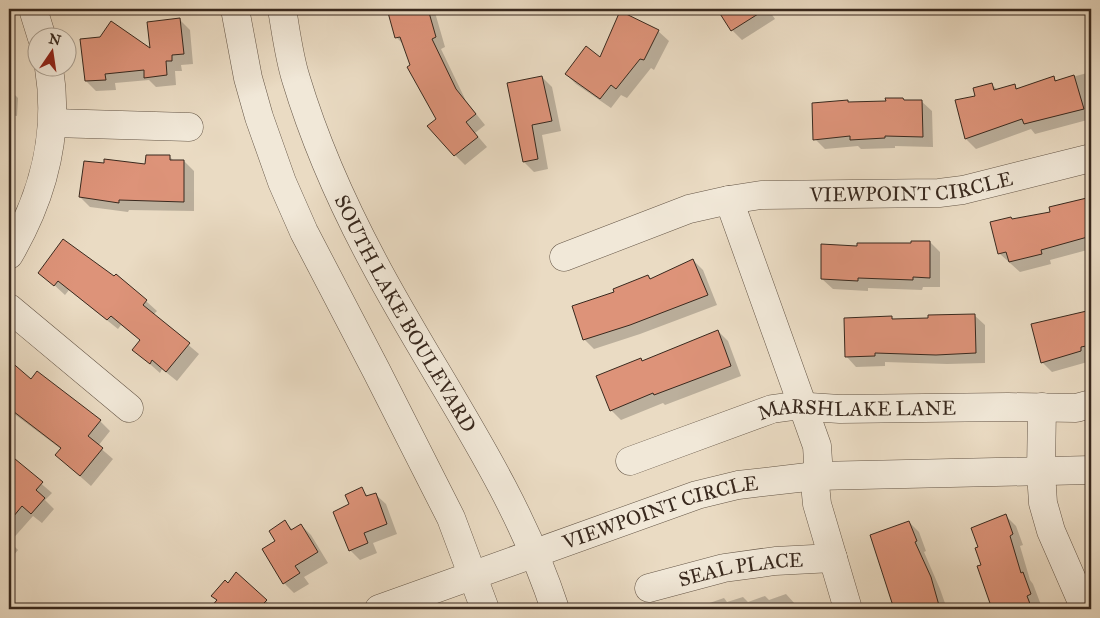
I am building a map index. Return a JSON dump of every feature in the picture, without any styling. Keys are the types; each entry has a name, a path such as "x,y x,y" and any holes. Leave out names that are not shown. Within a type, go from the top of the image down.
{"street":[{"path":"32,9 39,28"},
{"path":"234,9 248,78 259,117 282,182 304,232 451,518 485,609"},
{"name":"SOUTH LAKE BOULEVARD","path":"282,9 296,79 321,151 346,207 373,262 492,466 535,554 555,609"},
{"path":"9,255 22,233 38,197 48,159 53,123 51,78"},
{"path":"53,123 189,127"},
{"name":"VIEWPOINT CIRCLE","path":"564,257 689,209 729,200 761,195 938,193 963,190 1091,158"},
{"path":"729,200 817,446 816,504 848,609"},
{"path":"9,308 129,408"},
{"name":"MARSHLAKE LANE","path":"630,461 772,409 803,406 840,409 1076,408 1091,404"},
{"path":"1042,407 1041,472 1043,503 1051,531 1085,609"},
{"name":"VIEWPOINT CIRCLE","path":"379,609 697,494 738,485 816,476 1091,470"},
{"name":"SEAL PLACE","path":"649,588 724,568 775,561 833,558"}],"building":[{"path":"387,9 428,9 436,37 432,39 456,89 476,114 466,122 478,137 454,156 427,126 436,119 407,67 410,65 400,37 395,38"},
{"path":"717,9 766,9 731,31"},
{"path":"620,11 659,30 644,60 640,59 616,89 611,85 600,99 565,74 586,46 600,57"},
{"path":"180,18 184,54 172,55 172,61 166,61 167,75 144,78 144,70 105,74 106,80 85,81 80,39 100,37 111,21 150,48 147,22"},
{"path":"1074,75 1084,109 1024,124 1022,119 965,139 955,100 975,96 973,88 992,83 994,90 1015,84 1016,89 1054,76 1055,81"},
{"path":"542,76 552,121 532,125 538,159 523,162 507,83"},
{"path":"885,98 922,100 923,137 885,136 885,138 850,140 850,136 813,140 812,103 848,100 848,102 886,101"},
{"path":"146,155 170,155 170,160 184,160 184,202 119,200 119,203 79,197 84,161 104,163 104,159 145,164"},
{"path":"1091,197 1091,236 1041,250 1042,254 1009,262 1006,252 998,254 990,222 1050,212 1049,207"},
{"path":"63,239 114,276 116,274 147,300 143,305 190,343 166,372 152,360 150,364 132,350 140,340 111,316 107,320 58,281 54,286 38,273"},
{"path":"911,241 930,241 930,278 913,277 913,280 858,278 858,281 821,279 821,244 857,246 857,243 911,243"},
{"path":"693,259 708,295 630,325 583,340 572,306 614,292 613,289 648,275 650,279"},
{"path":"1091,310 1091,345 1081,347 1081,351 1041,363 1031,324"},
{"path":"975,314 976,353 936,355 875,353 875,356 845,357 844,318 892,316 892,319 928,318 928,315"},
{"path":"718,330 731,366 654,395 653,393 610,411 596,376 641,358 642,361"},
{"path":"9,360 31,379 37,371 101,420 88,436 103,448 80,476 55,455 61,448 9,408"},
{"path":"9,454 43,482 36,490 45,498 31,514 22,506 9,522"},
{"path":"362,487 366,496 376,493 387,524 364,533 368,543 349,551 333,512 349,504 345,495"},
{"path":"1006,514 1013,534 1010,536 1021,573 1023,572 1031,594 1027,596 1032,609 992,609 977,566 981,565 975,548 978,547 971,528"},
{"path":"285,520 291,530 301,524 318,552 295,566 300,573 283,584 262,549 275,541 269,531"},
{"path":"909,521 917,541 915,542 931,577 940,609 894,609 870,535"},
{"path":"236,572 267,600 258,609 209,609 217,600 211,596 225,580 228,583"}]}
